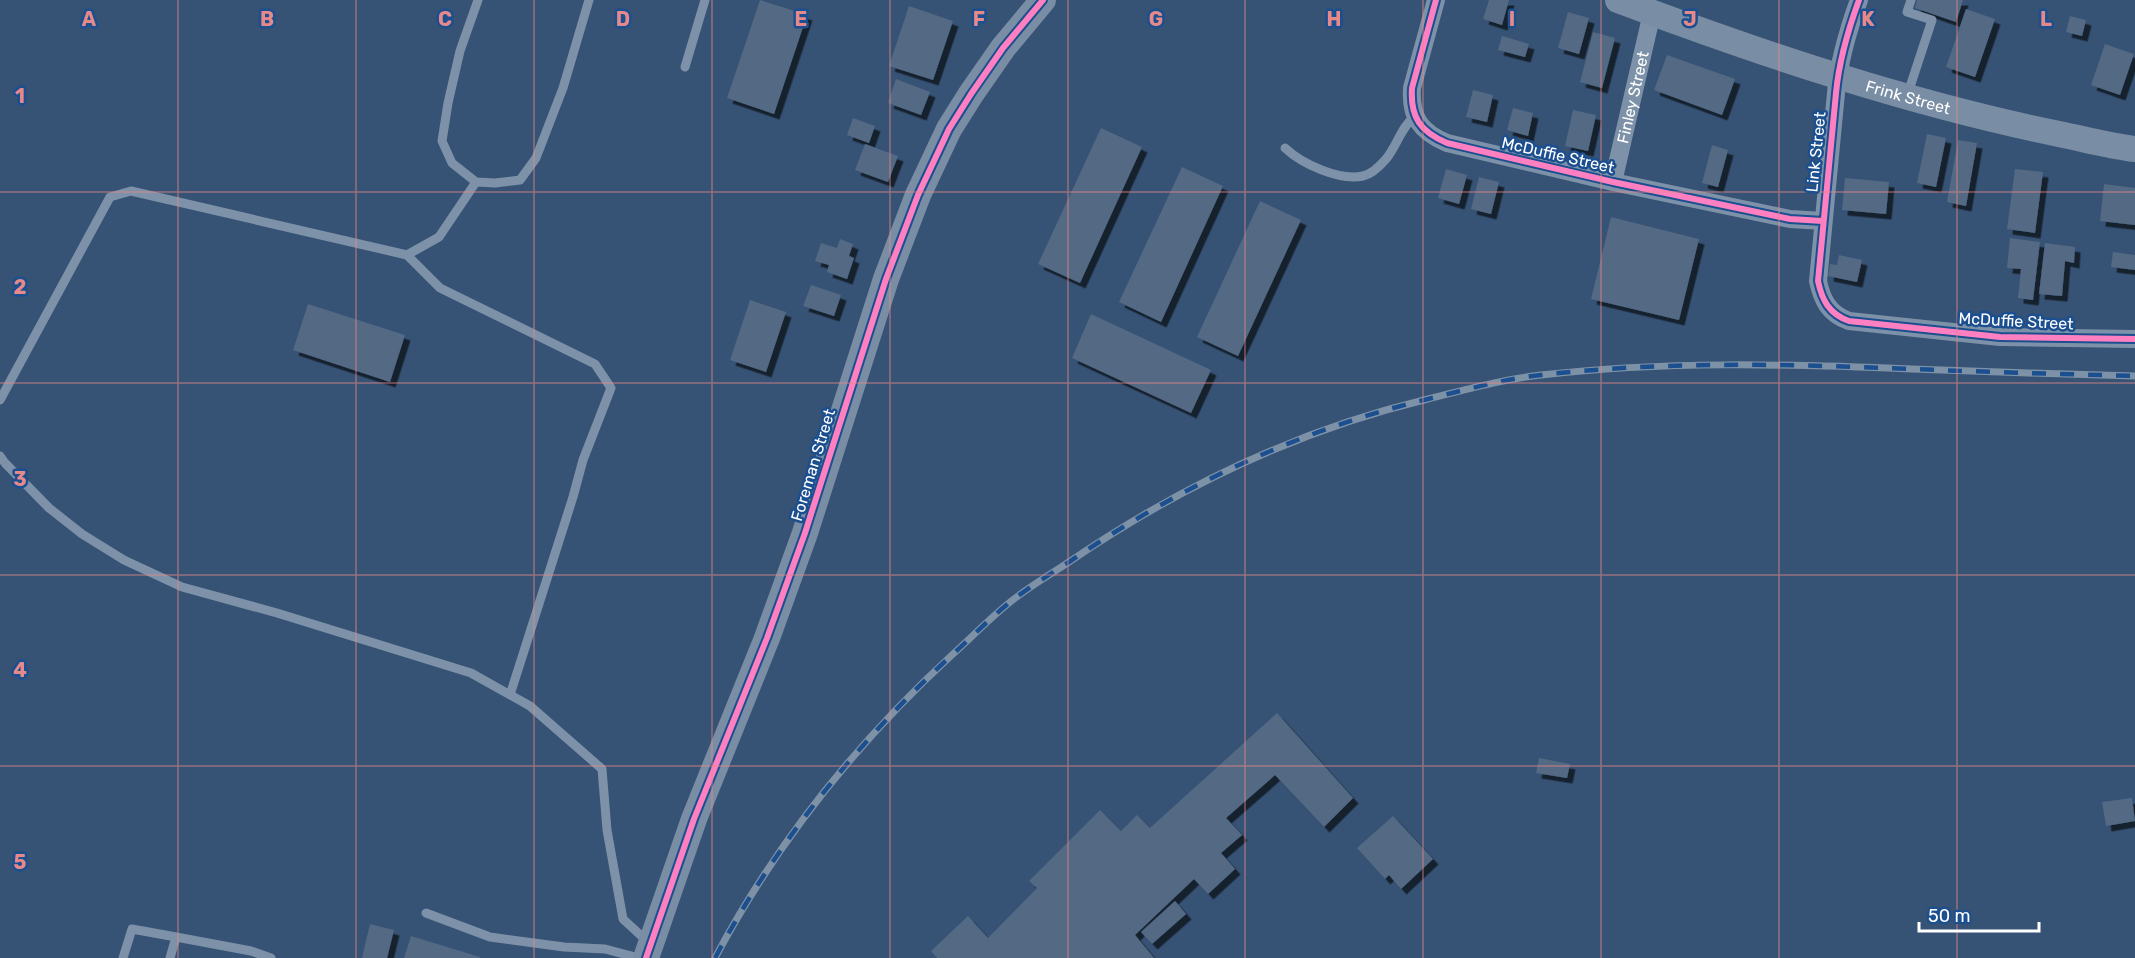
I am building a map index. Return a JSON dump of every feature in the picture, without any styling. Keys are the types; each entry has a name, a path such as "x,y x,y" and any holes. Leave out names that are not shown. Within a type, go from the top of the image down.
{"street":[{"name":"Foreman Street","path":"645,954 708,783 768,638 805,534 886,279 918,195 949,129 971,94 1003,48 1043,0"},
{"path":"1415,116 1411,102 1412,88 1436,0"},
{"name":"Frink Street","path":"1618,0 1837,77 1906,98 2008,124 2135,149"},
{"name":"Link Street","path":"1828,308 1821,295 1818,281 1837,77 1859,0"},
{"name":"Finley Street","path":"1613,182 1652,13"},
{"name":"McDuffie Street","path":"1415,116 1423,128 1434,137 1448,143 1613,182 1790,219 1823,221"},
{"name":"McDuffie Street","path":"1828,308 1838,317 1848,321 2000,337 2135,339"}],"lane":[{"path":"478,0 460,51 447,103 442,141 452,163 476,182 495,183 520,180 536,158 563,88 589,0"},
{"path":"685,67 705,0"},
{"path":"1906,98 1932,20 1907,12 1911,0"},
{"path":"1286,148 1306,164 1344,176 1364,176 1377,168 1386,158 1406,125 1415,116"},
{"path":"407,255 439,237 476,182"},
{"path":"0,400 110,197 130,191 407,255 440,288 596,364 611,388 582,460 573,497 510,695"},
{"path":"0,456 4,463 49,508 82,534 124,560 182,587 277,613 471,673 530,706 602,769 607,830 623,919 645,954"},
{"path":"426,913 490,937 564,947 645,954"},
{"path":"123,958 132,929 251,951 271,958"},
{"path":"170,958 176,937"}],"building":[{"path":"760,0 807,15 774,114 727,98"},
{"path":"1489,0 1509,0 1502,25 1483,19"},
{"path":"1917,0 1963,0 1956,22 1915,8"},
{"path":"909,6 953,21 933,80 889,66"},
{"path":"1966,9 1995,19 1975,77 1946,67"},
{"path":"1568,12 1589,18 1579,54 1558,48"},
{"path":"2070,16 2086,20 2082,36 2066,32"},
{"path":"1593,32 1615,38 1602,88 1580,82"},
{"path":"1502,36 1529,44 1525,57 1498,50"},
{"path":"2105,44 2134,54 2120,95 2091,85"},
{"path":"1667,55 1735,79 1722,115 1654,90"},
{"path":"896,79 930,92 921,115 888,103"},
{"path":"1473,90 1493,95 1487,122 1466,117"},
{"path":"1513,108 1533,113 1528,136 1507,130"},
{"path":"1573,110 1596,115 1588,151 1565,146"},
{"path":"853,118 875,126 869,143 847,135"},
{"path":"1101,128 1142,147 1080,283 1038,264"},
{"path":"1927,134 1946,138 1936,187 1917,183"},
{"path":"1958,140 1977,143 1966,206 1947,202"},
{"path":"865,144 898,156 888,182 855,170"},
{"path":"1712,145 1728,150 1718,187 1702,183"},
{"path":"1182,167 1223,186 1161,322 1119,302"},
{"path":"1446,169 1467,175 1459,204 1438,198"},
{"path":"2015,169 2043,172 2035,233 2007,229"},
{"path":"1479,177 1499,182 1491,214 1471,209"},
{"path":"1845,178 1889,182 1886,214 1842,210"},
{"path":"2104,184 2135,188 2135,225 2100,221"},
{"path":"1260,201 1301,220 1238,356 1197,337"},
{"path":"1611,217 1699,239 1679,320 1591,299"},
{"path":"2010,238 2040,242 2033,300 2018,298 2021,269 2007,268"},
{"path":"840,239 853,244 849,256 854,258 847,279 827,272 829,265 815,261 821,243 837,248"},
{"path":"2045,243 2075,247 2074,263 2065,261 2062,296 2039,294"},
{"path":"2113,252 2135,255 2135,270 2111,267"},
{"path":"1839,255 1862,260 1857,282 1828,276 1830,264 1837,265"},
{"path":"811,285 841,295 834,316 803,306"},
{"path":"750,300 786,312 766,372 730,360"},
{"path":"308,304 405,335 390,382 293,350"},
{"path":"1091,314 1211,370 1191,413 1072,358"},
{"path":"1277,713 1353,798 1324,827 1275,775 1226,818 1242,835 1221,853 1235,869 1208,894 1194,879 1135,935 1154,958 937,958 931,951 968,916 988,938 1037,888 1029,881 1100,810 1121,831 1137,815 1150,828"},
{"path":"1539,758 1570,764 1567,778 1536,773"},
{"path":"2132,798 2135,821 2106,826 2102,802"},
{"path":"1393,816 1433,859 1401,889 1389,875 1385,879 1357,848"},
{"path":"1175,901 1186,914 1152,944 1141,932"},
{"path":"370,924 394,930 387,958 362,958"},
{"path":"411,936 480,957 480,958 404,958"}],"railway":[{"path":"715,958 764,874 821,796 884,722 991,619 1035,584 1153,509 1286,444 1380,412 1498,382 1633,367 1773,365 2135,376"}],"cycle path":[{"path":"646,958 694,819 767,638 805,533 886,279 918,195 949,129 971,94 1003,48 1043,0"},
{"path":"1436,0 1412,88 1412,99 1415,116 1419,123 1438,139 1613,182 1790,219 1823,221"},
{"path":"1859,0 1839,69 1818,281 1831,310 1849,321 2000,337 2135,339"}]}
